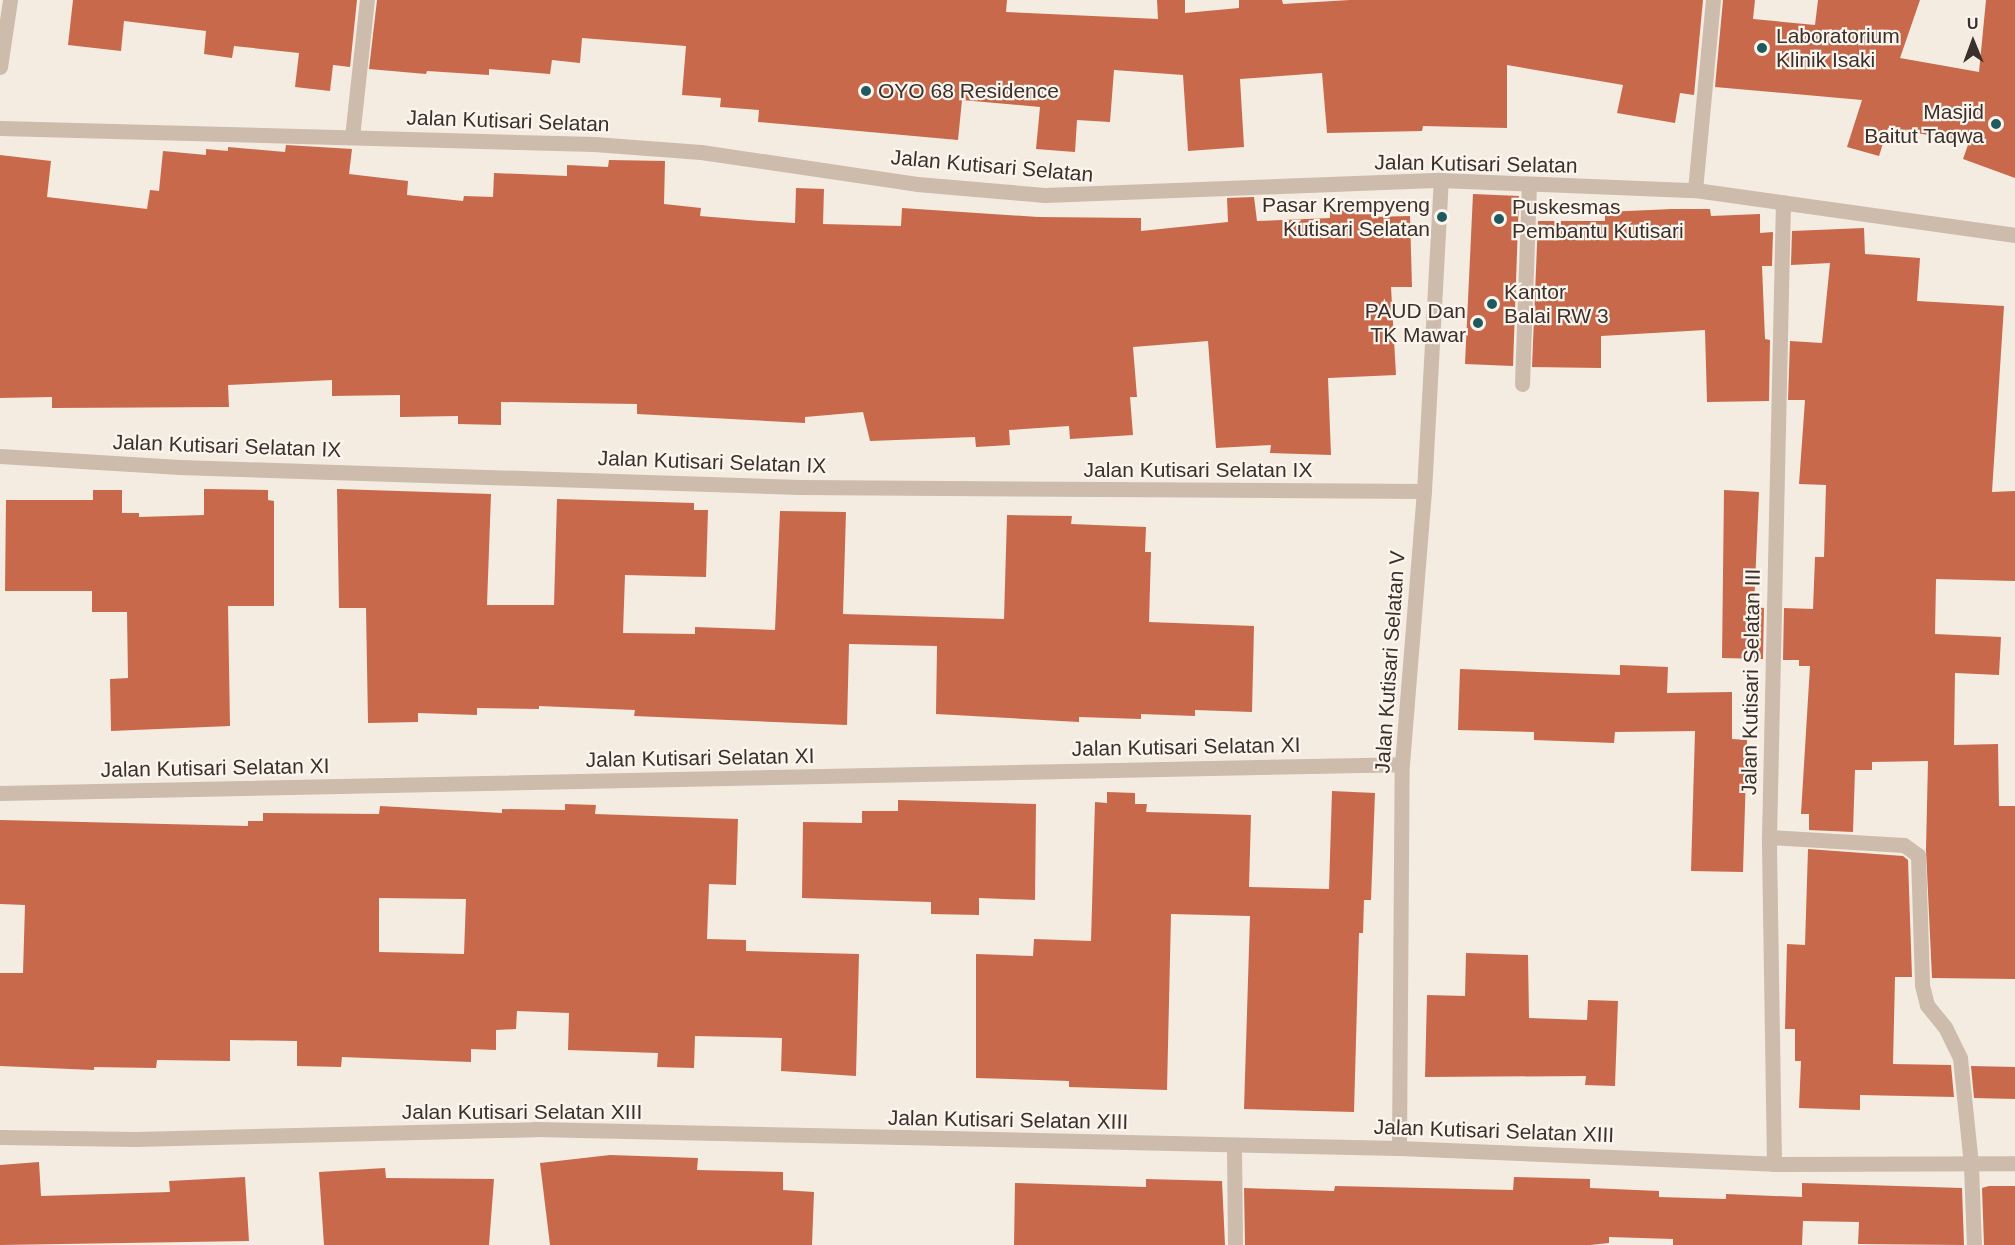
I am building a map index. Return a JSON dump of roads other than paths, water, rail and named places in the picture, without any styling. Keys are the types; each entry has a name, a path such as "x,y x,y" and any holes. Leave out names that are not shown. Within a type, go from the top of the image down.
{"street":[{"path":"0,67 10,0"},
{"path":"352,137 367,0"},
{"path":"1695,190 1713,0"},
{"name":"Jalan Kutisari Selatan","path":"0,128 594,144 701,152 917,184 1045,195 1441,180 1695,190 2015,235"},
{"name":"Jalan Kutisari Selatan V","path":"1399,1148 1402,764 1424,491 1441,180"},
{"path":"1522,384 1529,184"},
{"name":"Jalan Kutisari Selatan III","path":"1774,1164 1769,837 1783,202"},
{"name":"Jalan Kutisari Selatan IX","path":"0,456 180,467 800,487 1424,491"},
{"name":"Jalan Kutisari Selatan XI","path":"0,793 1402,764"},
{"path":"1769,837 1904,845 1918,855 1922,985 1927,1005 1945,1027 1960,1058 1971,1165 1974,1245"},
{"name":"Jalan Kutisari Selatan XIII","path":"0,1137 135,1139 535,1129 1234,1147 1399,1148 1774,1164 1971,1165 2015,1163"},
{"path":"1234,1147 1235,1245"}],"place":[{"name":"Laboratorium Klinik Isaki","path":"1762,48"},
{"name":"OYO 68 Residence","path":"866,91"},
{"name":"Masjid Baitut Taqwa","path":"1996,124"},
{"name":"Pasar Krempyeng Kutisari Selatan","path":"1442,217"},
{"name":"Puskesmas Pembantu Kutisari","path":"1499,219"},
{"name":"Kantor Balai RW 3","path":"1492,304"},
{"name":"PAUD Dan TK Mawar","path":"1478,323"}]}
